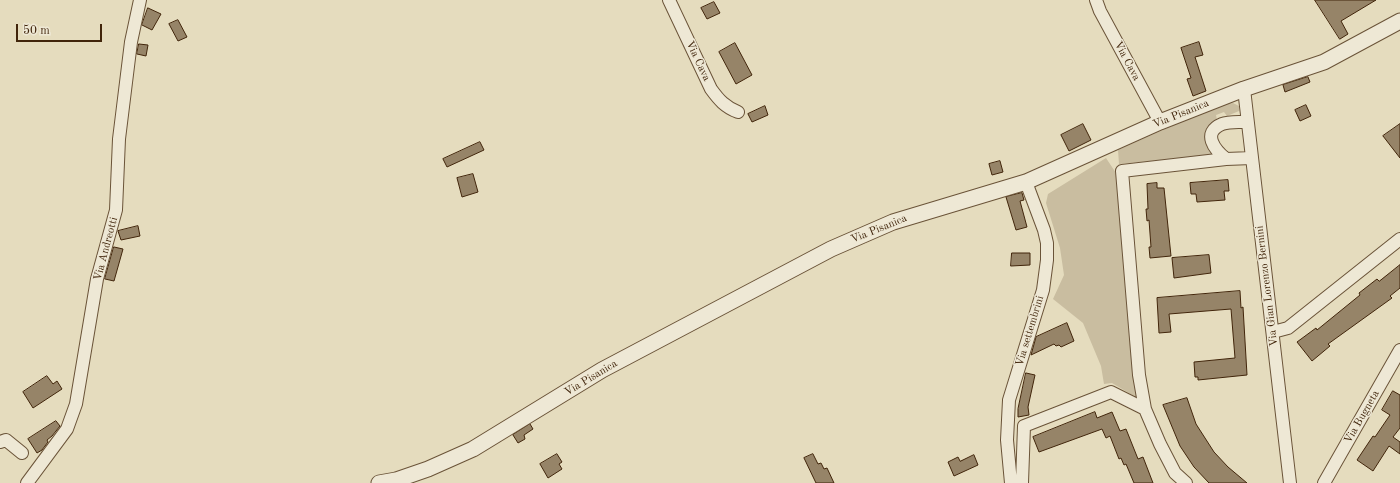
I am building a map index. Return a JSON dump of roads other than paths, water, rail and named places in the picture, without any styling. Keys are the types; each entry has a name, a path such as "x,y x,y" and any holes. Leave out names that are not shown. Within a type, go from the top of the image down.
{"street":[{"name":"Via Andreotti","path":"27,483 67,429 76,404 97,279 116,210 119,139 131,42 140,0"},
{"name":"Via Cava","path":"669,0 711,90 729,109 738,112"},
{"name":"Via Cava","path":"1096,0 1100,11 1160,122"},
{"name":"Via Pisanica","path":"379,483 396,480 428,469 473,449 602,370 831,249 893,222 1026,182 1160,122 1244,89 1324,62 1400,21"},
{"name":"Via Gian Lorenzo Bernini","path":"1244,89 1290,483"},
{"path":"1226,159 1215,150 1213,145 1213,132 1223,123 1248,122"},
{"path":"1186,483 1175,472 1160,444 1146,410 1140,375 1122,171 1226,159 1252,158"},
{"name":"Via settembrini","path":"1011,483 1007,440 1009,400 1043,290 1048,260 1047,243 1044,230 1026,182"},
{"path":"1273,332 1288,328 1400,239"},
{"name":"Via Bugneta","path":"1324,483 1400,350"},
{"path":"1022,483 1024,426 1111,392 1146,410"},
{"path":"0,442 6,440 22,453"}]}
